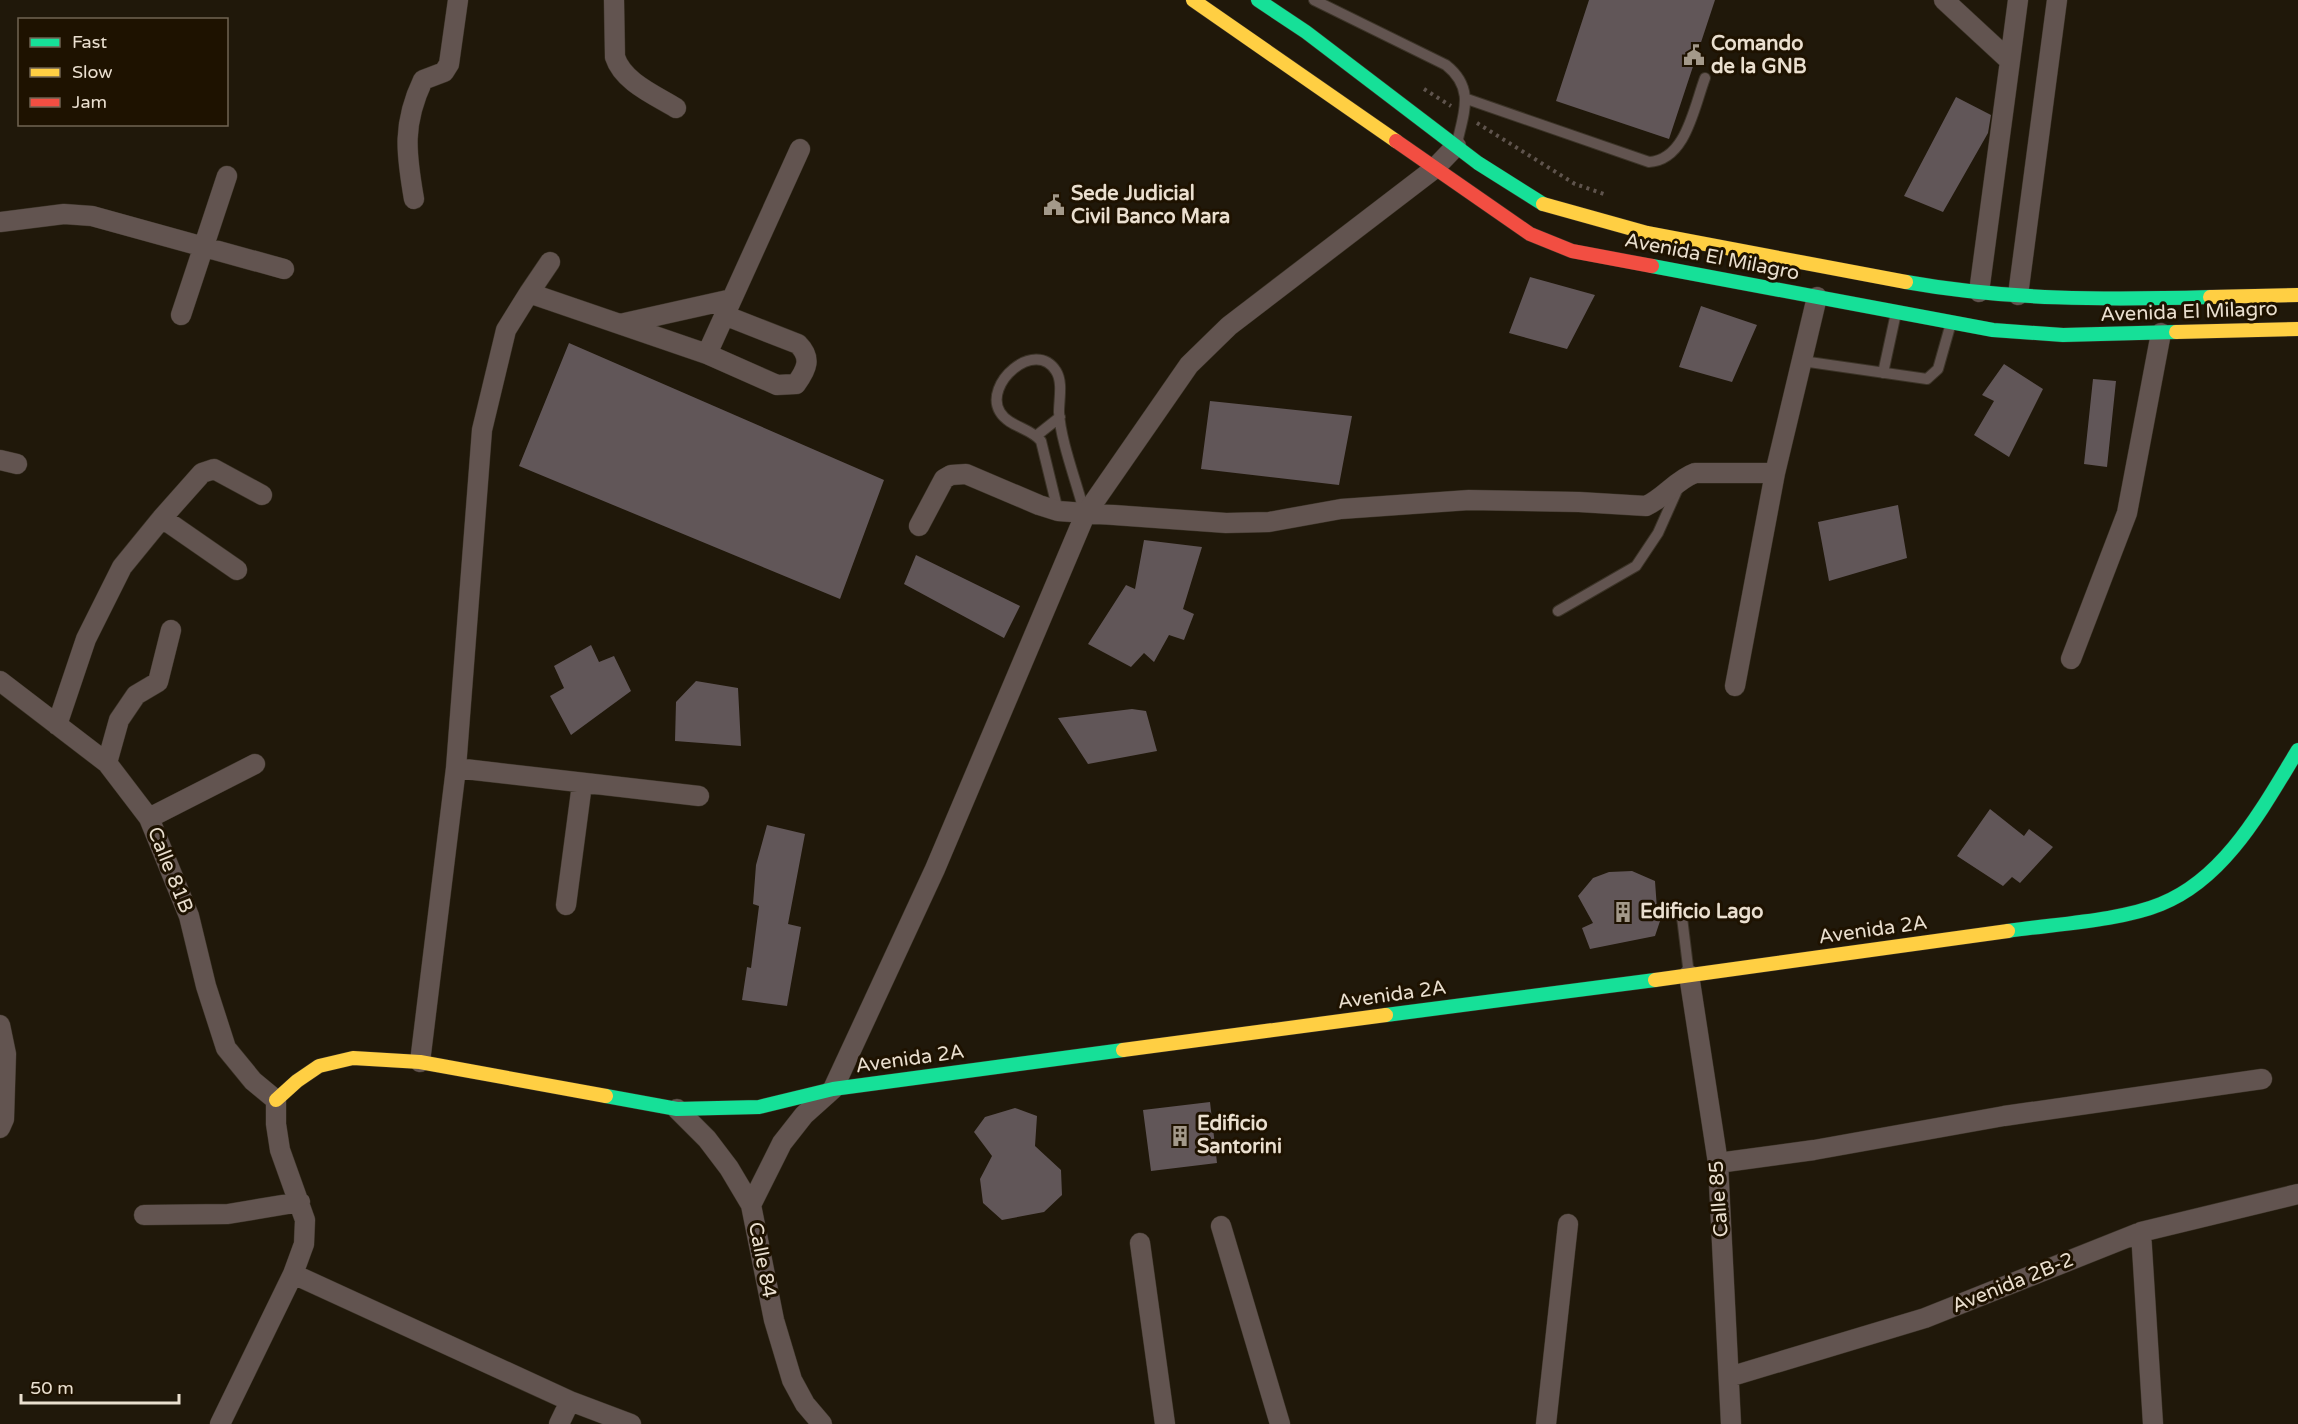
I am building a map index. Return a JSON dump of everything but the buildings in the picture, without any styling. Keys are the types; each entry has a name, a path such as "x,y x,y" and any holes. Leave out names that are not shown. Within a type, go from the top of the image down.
{"main road":[{"name":"Avenida El Milagro","path":"1193,0 1530,234 1572,251 1993,330 2063,335 2298,329"},
{"name":"Avenida El Milagro","path":"1261,1 1306,32 1478,163 1546,206 1647,233 1956,291 2100,300 2298,295"},
{"name":"Avenida 2A","path":"276,1100 297,1080 319,1066 353,1058 420,1062 677,1109 759,1107 833,1089 2113,916 2163,904 2191,890 2215,868 2254,820 2298,750"}],"street":[{"path":"414,199 406,153 407,130 413,101 423,80 444,72 449,64 458,0"},
{"path":"614,0 615,57 618,66 626,76 676,108"},
{"path":"1944,0 2010,61"},
{"path":"1979,292 2018,0"},
{"path":"2019,295 2057,0"},
{"path":"751,1205 782,1143 804,1115 833,1089 935,869 1085,514 1189,365 1205,349 1229,326 1434,169 1456,146"},
{"path":"707,354 800,149"},
{"path":"181,315 227,176"},
{"path":"0,222 64,214 92,216 284,269"},
{"path":"420,1062 456,768 482,430 506,330 550,262"},
{"path":"530,293 707,354 777,385 796,384 807,363 805,352 798,344 728,307 620,324"},
{"path":"1735,686 1775,473 1817,297"},
{"path":"2071,659 2127,513 2161,333"},
{"path":"57,725 86,639 122,567 202,473 214,469 262,495"},
{"path":"919,526 944,479 958,474 966,474 1058,511 1237,523 1269,522 1341,509 1468,500 1646,506 1655,502 1683,478 1695,473 1775,473"},
{"path":"162,519 237,570"},
{"path":"107,763 119,720 136,695 158,682 171,630"},
{"name":"Calle 81B","path":"0,681 107,763 149,818 189,916 206,986 225,1048 253,1081 276,1100"},
{"path":"149,818 255,764"},
{"path":"456,768 699,796"},
{"path":"566,905 582,784"},
{"name":"Calle 85","path":"1689,975 1718,1163 1731,1424"},
{"path":"0,1025 6,1054 4,1119 0,1128"},
{"path":"1718,1163 1814,1150 2004,1116 2262,1079"},
{"path":"220,1424 293,1274 304,1244 305,1220 280,1150 276,1124 276,1100"},
{"name":"Calle 84","path":"677,1109 707,1139 729,1168 751,1205 774,1320 792,1380 805,1404 822,1424"},
{"name":"Avenida 2B-2","path":"1729,1377 1925,1318 2141,1232 2298,1194"},
{"path":"144,1215 228,1214 300,1202"},
{"path":"1545,1424 1568,1224"},
{"path":"1221,1226 1280,1424"},
{"path":"2141,1232 2153,1424"},
{"path":"1140,1243 1165,1424"},
{"path":"293,1274 570,1401 631,1424"},
{"path":"559,1424 570,1401"}],"lane":[{"path":"1314,0 1446,65 1455,72 1467,99 1456,146"},
{"path":"1467,99 1649,162 1658,162 1667,158 1681,144 1705,78"},
{"path":"1883,373 1896,313"},
{"path":"1802,361 1927,378 1938,369 1951,323"},
{"path":"1058,511 1041,441 1036,435 1009,420 1000,412 998,392 1002,384 1012,370 1023,362 1032,360 1042,360 1050,364 1059,379 1060,417 1085,514"},
{"path":"1036,435 1060,417"},
{"path":"1557,611 1636,566 1658,533 1683,478"},
{"path":"1681,909 1689,975"}],"path":[{"path":"1415,82 1575,183 1608,196"}],"traffic: fast":[{"path":"1258,0 1306,32 1478,163 1543,204"},
{"path":"1652,266 1993,330 2063,335 2176,332"},
{"path":"1906,282 1981,292 2057,297 2210,297"},
{"path":"2008,931 2126,914 2161,904 2184,892 2205,877 2241,839 2298,750"},
{"path":"1386,1015 1655,980"},
{"path":"606,1096 677,1109 759,1107 833,1089 1123,1050"}],"traffic: slow":[{"path":"1193,0 1396,141"},
{"path":"1543,204 1647,233 1906,282"},
{"path":"2210,297 2298,295"},
{"path":"2176,332 2298,329"},
{"path":"1655,980 2008,931"},
{"path":"1123,1050 1386,1015"},
{"path":"276,1100 297,1081 319,1066 353,1058 420,1062 606,1096"}],"traffic: jam":[{"path":"1396,141 1530,234 1572,251 1652,266"}],"place":[{"name":"Comando de la GNB","path":"1694,55"},
{"name":"Sede Judicial Civil Banco Mara","path":"1054,205"},
{"name":"Edificio Lago","path":"1623,912"},
{"name":"Edificio Santorini","path":"1180,1136"}]}
